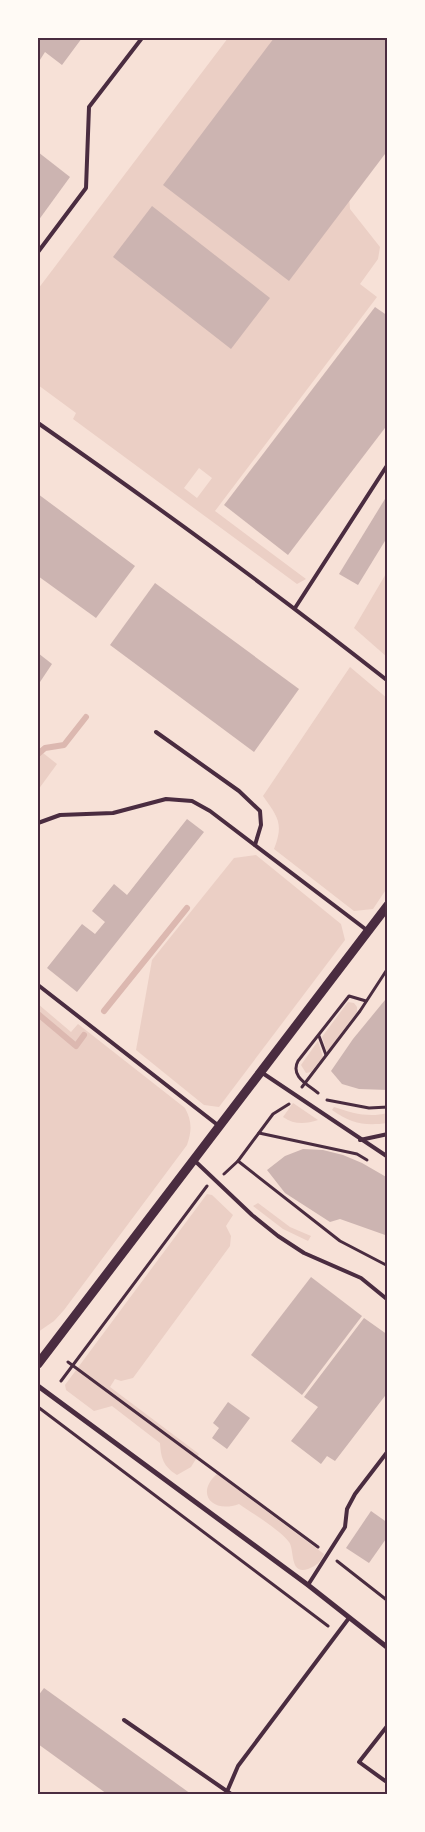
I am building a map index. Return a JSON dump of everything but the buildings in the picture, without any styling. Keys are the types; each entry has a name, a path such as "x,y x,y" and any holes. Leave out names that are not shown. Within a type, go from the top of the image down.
{"street":[{"path":"38,1364 388,905"},
{"path":"38,1386 308,1585 388,1648"}],"lane":[{"path":"38,252 86,188 89,107 142,38"},
{"path":"38,423 134,490 295,608 388,681"},
{"path":"295,608 388,464"},
{"path":"156,732 223,779 256,808 262,819 255,845"},
{"path":"38,823 60,815 113,813 155,802 185,800 210,811 368,931"},
{"path":"38,985 219,1126"},
{"path":"260,1072 388,1157"},
{"path":"360,1140 388,1134"},
{"path":"194,1161 217,1180 252,1215 278,1236 304,1253 361,1278 388,1300"},
{"path":"308,1585 329,1555 345,1527 347,1509 355,1494 388,1451"},
{"path":"124,1720 228,1794 238,1766 349,1618"},
{"path":"388,1725 359,1762 388,1783"}],"path":[{"path":"62,1381 204,1188 217,1180 238,1161 273,1114 287,1106 366,1001 388,968"},
{"path":"319,1094 296,1074 294,1068 349,996 366,1001"},
{"path":"318,1035 326,1055"},
{"path":"326,1100 368,1108 388,1107"},
{"path":"259,1133 357,1154 372,1162"},
{"path":"238,1161 340,1241 388,1266"},
{"path":"68,1362 329,1555 388,1601"},
{"path":"38,1407 337,1633"}],"shaded area":[{"path":"228,38 278,38 231,100 349,195 350,209 380,247 378,259 360,284 377,297 215,511 306,579 297,584 73,419 76,413 38,385 38,289","holes":["199,468 212,478 197,498 184,488"]},
{"path":"387,572 387,657 354,628"},
{"path":"350,667 388,699 387,888 373,909 354,911 274,849 279,833 278,821 263,796"},
{"path":"38,749 57,764 38,790"},
{"path":"256,855 341,924 345,940 219,1107 204,1105 136,1050 152,960 234,858"},
{"path":"348,1002 354,1003 357,1007 357,1012 327,1052 322,1037"},
{"path":"38,1004 71,1032 78,1024 185,1108 189,1117 190,1135 187,1145 64,1310 54,1321 38,1332"},
{"path":"318,1041 323,1057 311,1072 306,1073 301,1065"},
{"path":"293,1103 318,1120 300,1123 283,1117"},
{"path":"334,1107 367,1115 387,1113 387,1123 365,1124 352,1121 332,1110"},
{"path":"207,1194 212,1195 233,1215 226,1226 231,1236 230,1246 133,1378 121,1381 115,1379 110,1387 199,1454 191,1467 177,1475 164,1461 160,1443 112,1406 94,1411 66,1390 65,1385"},
{"path":"258,1203 290,1227 311,1236 308,1241 283,1229 253,1206"},
{"path":"217,1474 324,1554 320,1561 308,1569 302,1570 298,1568 295,1565 289,1542 273,1527 239,1504 221,1506 214,1504 207,1494 207,1488"}],"waterway":[{"path":"38,754 45,748 64,745 86,717"},
{"path":"104,1011 187,908"},
{"path":"38,1014 76,1046 84,1035"}]}
